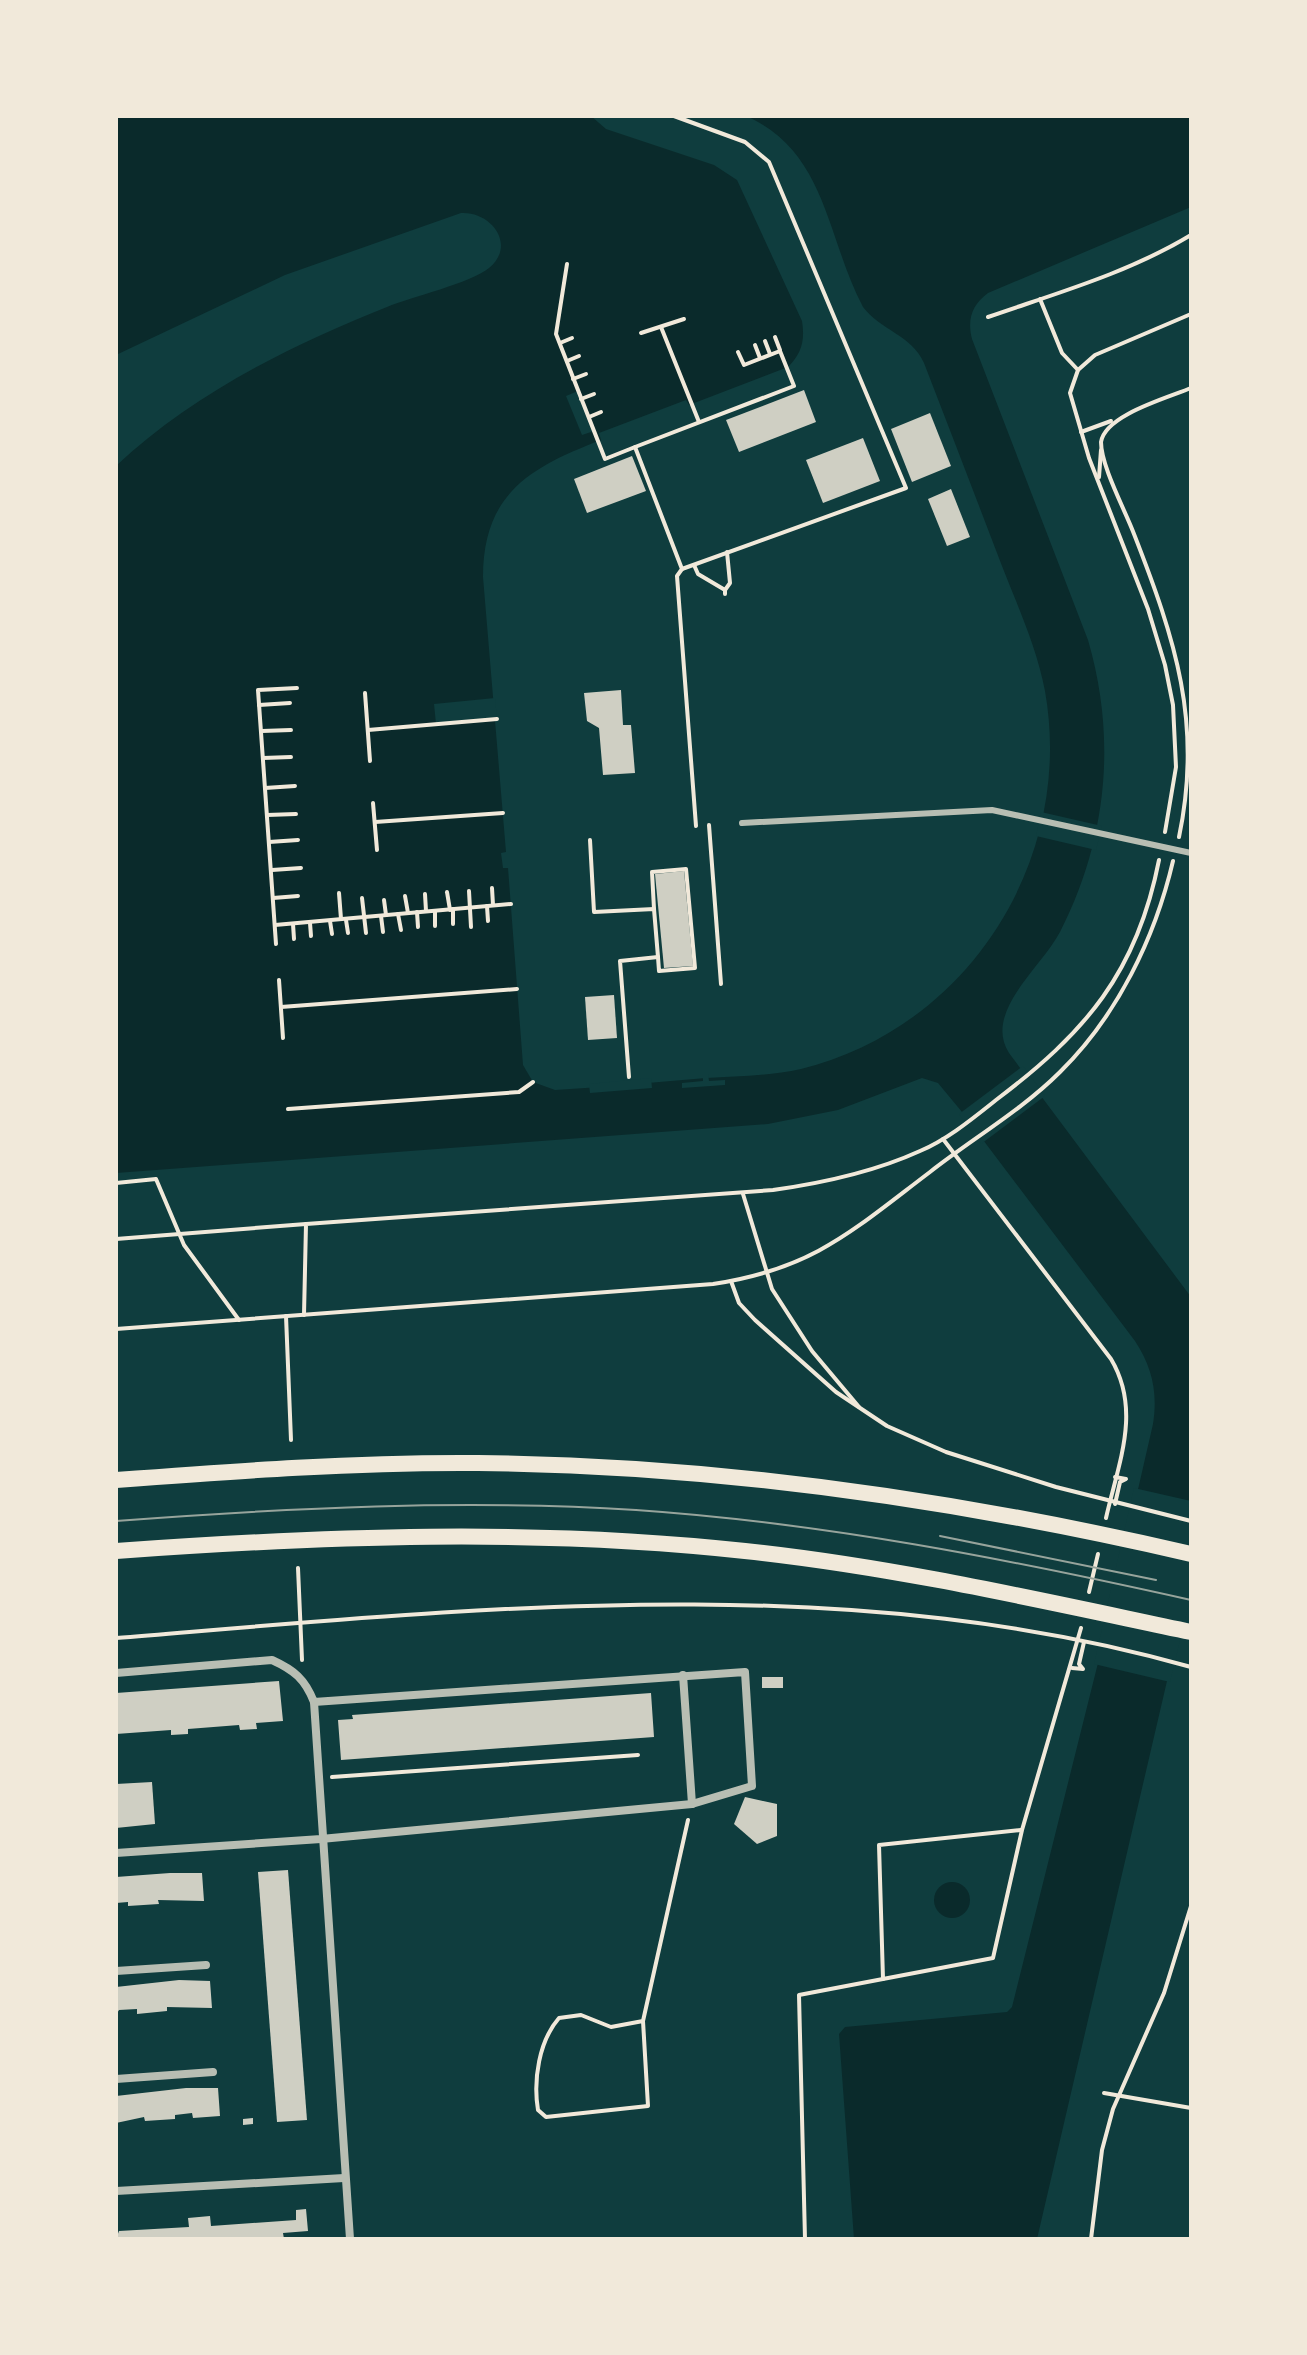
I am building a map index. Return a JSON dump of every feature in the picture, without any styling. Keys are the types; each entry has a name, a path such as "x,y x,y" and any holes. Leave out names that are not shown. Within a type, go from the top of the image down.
{"main road":[{"path":"116,1480 405,1464 550,1465 749,1478 1101,1527 1191,1554"},
{"path":"116,1551 390,1537 657,1543 879,1569 1191,1632"},
{"path":"1156,1625 1191,1641"}],"street":[{"path":"116,1673 272,1660 294,1669 314,1702 350,2239"},
{"path":"116,1853 321,1839 692,1804 752,1786 745,1672 314,1702"},
{"path":"683,1675 692,1804"},
{"path":"116,1971 206,1965"},
{"path":"116,2079 213,2072"},
{"path":"116,2191 344,2178"}],"lane":[{"path":"742,823 974,808 1021,815 1191,853"}],"path":[{"path":"674,116 745,142 769,162 906,488 682,569 677,576 696,826"},
{"path":"988,317 1164,251 1191,235"},
{"path":"567,264 556,334 605,459 794,386 775,337"},
{"path":"1040,299 1062,353 1078,370"},
{"path":"116,1239 742,1193 838,1178 919,1152 946,1137 1049,1060 1081,1027 1126,961 1146,914 1176,767 1173,705 1158,635 1098,481 1070,393 1078,370 1095,355 1191,314"},
{"path":"641,333 684,319"},
{"path":"661,327 699,422"},
{"path":"559,344 572,338"},
{"path":"765,341 770,355"},
{"path":"755,345 760,358"},
{"path":"738,352 744,365 780,351"},
{"path":"566,361 579,356"},
{"path":"573,379 586,374"},
{"path":"1081,432 1191,388"},
{"path":"581,399 594,394"},
{"path":"589,417 601,412"},
{"path":"1098,481 1105,428 1117,419"},
{"path":"635,447 682,569"},
{"path":"116,1329 731,1281 766,1274 825,1249 1059,1073 1107,1013 1141,957 1166,894 1188,774 1185,693 1168,622 1101,448"},
{"path":"694,565 698,574 725,592 730,583 727,552"},
{"path":"276,944 258,690 297,688"},
{"path":"365,693 370,761"},
{"path":"259,705 290,703"},
{"path":"368,730 497,719"},
{"path":"261,731 291,730"},
{"path":"263,758 291,757"},
{"path":"265,788 295,786"},
{"path":"373,803 377,850"},
{"path":"375,822 503,813"},
{"path":"267,815 296,814"},
{"path":"709,825 721,984"},
{"path":"269,842 298,840"},
{"path":"590,840 594,912 654,909"},
{"path":"271,870 301,868"},
{"path":"686,869 695,968 659,971 654,909 652,872 686,869"},
{"path":"488,921 492,888"},
{"path":"469,891 471,927"},
{"path":"447,892 453,924"},
{"path":"339,893 348,933"},
{"path":"425,894 426,911"},
{"path":"273,898 298,896"},
{"path":"405,896 408,913"},
{"path":"362,898 366,933"},
{"path":"383,932 384,900"},
{"path":"275,925 511,904"},
{"path":"435,911 435,926"},
{"path":"417,912 418,927"},
{"path":"398,914 401,930"},
{"path":"330,921 332,934"},
{"path":"310,922 311,936"},
{"path":"293,924 294,939"},
{"path":"629,1077 620,961 658,957"},
{"path":"279,980 283,1038"},
{"path":"281,1007 517,989"},
{"path":"288,1109 519,1092 533,1082"},
{"path":"946,1137 954,1154 1119,1372 1128,1411 1101,1527"},
{"path":"116,1183 156,1179 178,1234 239,1320"},
{"path":"742,1193 766,1274 801,1336 863,1412"},
{"path":"304,1315 306,1224"},
{"path":"731,1281 739,1303 755,1320 863,1412 946,1452 1104,1501 1191,1521"},
{"path":"286,1316 291,1440"},
{"path":"1115,1477 1124,1476 1126,1481 1120,1482 1115,1504"},
{"path":"805,2239 799,1995 993,1958 1022,1830 1072,1668 1083,1609 1099,1551"},
{"path":"298,1568 301,1678"},
{"path":"116,1638 506,1609 698,1605 928,1619 1084,1642 1191,1667"},
{"path":"1072,1668 1081,1669 1084,1642"},
{"path":"318,1777 638,1755"},
{"path":"643,2021 611,2027 581,2015 559,2018 546,2039 535,2081 538,2110 546,2117 648,2106 643,2021 692,1804"},
{"path":"883,1979 879,1845 1022,1830"},
{"path":"1091,2239 1102,2150 1117,2095 1164,1993 1191,1906"},
{"path":"1104,2093 1191,2108"}],"water":[{"path":"116,116 591,116 606,129 714,165 737,180 802,321 801,346 788,367 689,405 686,400 599,433 601,440 553,461 516,487 502,504 492,524 485,548 483,577 506,852 501,853 503,868 508,868 523,1065 533,1082 555,1090 777,1073 801,1069 861,1048 914,1016 960,976 997,928 1025,874 1043,816 1050,754 1042,675 924,363 912,346 863,307 821,199 793,151 773,132 746,116 1191,116 1191,207 988,293 978,302 970,325 972,339 1088,640 1097,677 1104,752 1097,825 1076,897 1060,932 1009,1006 1003,1022 1003,1038 1009,1053 1191,1297 1191,1578 1037,2239 854,2239 839,2034 845,2027 1007,2012 1012,2007 1101,1651 1153,1424 1154,1391 1146,1360 1135,1341 962,1112 938,1083 922,1078 838,1110 768,1124 116,1173 116,466 176,417 244,374 351,322 480,274 497,259 501,249 497,231 490,223 472,214 461,213 285,275 116,355"},
{"path":"952,1882 965,1887 970,1900 965,1913 952,1918 939,1913 934,1900 939,1887"}],"pier":[{"path":"578,391 594,431 582,435 566,396"},
{"path":"495,698 497,719 436,724 434,704"},
{"path":"1041,812 1102,826 1096,850 1036,836"},
{"path":"1023,1066 1045,1096 981,1144 959,1114"},
{"path":"703,1074 708,1074 709,1081 725,1080 725,1085 682,1088 682,1083 703,1081"},
{"path":"651,1078 652,1088 590,1093 589,1084"},
{"path":"1134,1488 1191,1501 1191,1595 1170,1682 1094,1664"}],"building":[{"path":"804,390 816,422 739,452 726,420"},
{"path":"930,413 951,466 912,482 891,429"},
{"path":"863,438 880,481 823,503 806,460"},
{"path":"632,456 646,491 587,513 574,479"},
{"path":"951,489 970,537 947,546 928,499"},
{"path":"621,690 623,725 631,725 635,773 603,775 599,728 587,721 584,693"},
{"path":"684,871 693,966 664,968 655,874"},
{"path":"614,995 617,1038 588,1040 585,997"},
{"path":"762,1677 783,1677 783,1688 762,1688"},
{"path":"279,1681 283,1721 256,1723 257,1729 240,1730 239,1725 188,1729 188,1734 171,1735 171,1730 116,1734 116,1693"},
{"path":"651,1693 654,1737 341,1760 338,1720 353,1719 352,1715"},
{"path":"152,1782 155,1824 116,1828 116,1784"},
{"path":"745,1797 777,1804 777,1836 757,1844 734,1824"},
{"path":"288,1870 307,2120 277,2122 258,1872"},
{"path":"202,1873 204,1901 158,1900 159,1904 128,1906 128,1902 116,1903 116,1877"},
{"path":"179,1980 210,1981 212,2008 167,2007 167,2011 137,2014 137,2009 119,2010 116,2015 116,1987"},
{"path":"186,2088 218,2088 220,2116 193,2118 192,2113 175,2115 175,2119 145,2121 144,2117 116,2123 116,2096"},
{"path":"253,2118 253,2124 243,2125 243,2119"},
{"path":"306,2209 308,2231 283,2233 284,2239 116,2239 119,2231 189,2227 188,2218 210,2216 211,2226 296,2220 296,2210"}],"tram line":[{"path":"116,1521 376,1506 506,1505 636,1510 776,1524 915,1544 1191,1600"},
{"path":"940,1536 1156,1580"}]}
